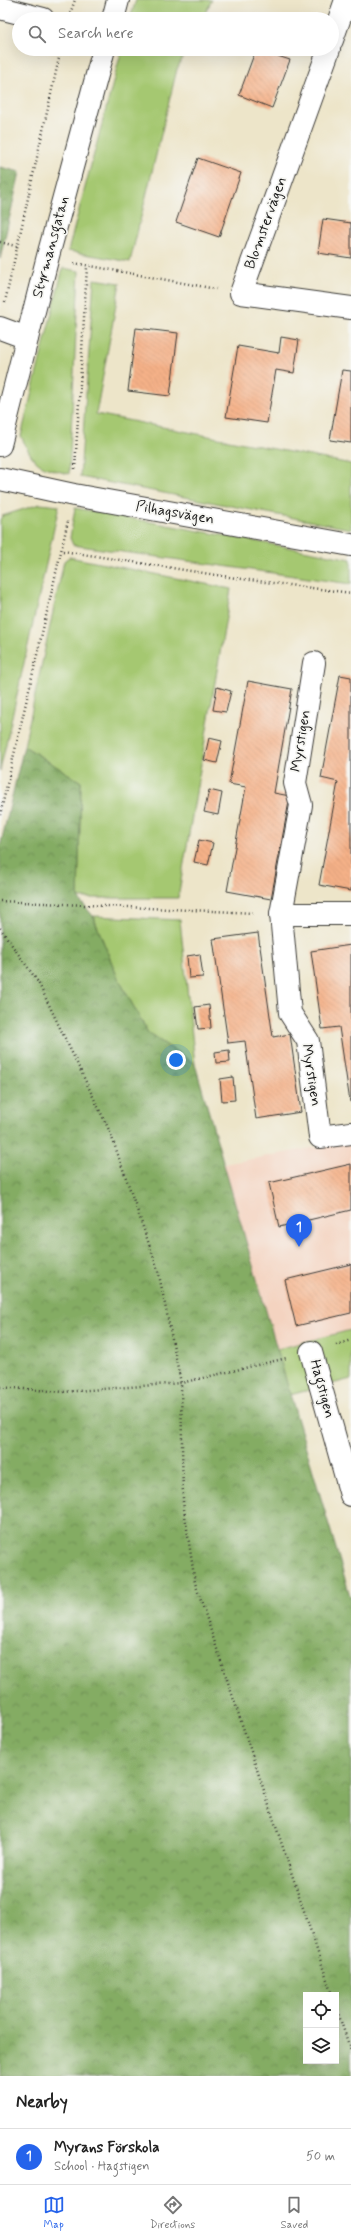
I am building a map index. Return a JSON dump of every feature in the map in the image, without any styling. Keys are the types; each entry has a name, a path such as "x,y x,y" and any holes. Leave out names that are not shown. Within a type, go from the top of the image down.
{"street":[{"path":"115,12 118,0"},
{"path":"339,20 346,0"},
{"path":"0,8 16,12"},
{"name":"Styrmansgatan","path":"0,445 48,256 102,56"},
{"name":"Blomstervägen","path":"241,293 326,56"},
{"path":"241,293 351,308"},
{"path":"2,318 27,338"},
{"name":"Pilhagsvägen","path":"0,479 74,495 351,545"},
{"name":"Myrstigen","path":"314,663 294,783 301,805 281,914 290,1013 308,1041 320,1137 351,1133"},
{"path":"281,914 351,914"},
{"name":"Hagstigen","path":"311,1352 351,1495"}],"path":[{"path":"71,12 75,0"},
{"path":"2,318 19,247 60,56"},
{"path":"0,242 87,267 241,293"},
{"path":"0,815 74,495 87,267"},
{"path":"62,551 242,579 351,593"},
{"path":"0,901 43,905 281,914"},
{"path":"0,928 38,982 110,1132 158,1270 181,1384 182,1502 195,1583 331,1992"},
{"path":"0,1387 64,1392 181,1384 311,1352 351,1340"},
{"path":"339,2016 351,2051"}],"shaded area":[{"path":"351,1141 351,1330 277,1349 224,1164"}],"green space":[{"path":"136,0 212,0 206,12 132,12"},
{"path":"120,56 184,56 177,69 130,262 68,251"},
{"path":"0,167 20,172 0,259"},
{"path":"63,268 79,271 69,474 50,469 38,463 30,453 21,436"},
{"path":"94,279 120,283 96,414 351,464 351,529 80,477"},
{"path":"40,504 59,506 0,771 0,520 2,516"},
{"path":"75,508 351,559 351,584 73,545 70,538"},
{"path":"69,557 231,589 178,898 78,898 81,782 24,746 64,561"},
{"path":"24,746 81,782 78,898 93,916 117,976 148,1033 195,1064 351,1599 351,2076 0,2076 0,847"},
{"path":"93,916 180,920 195,1064 148,1033 117,976"},
{"path":"351,1330 351,1379 290,1395 277,1349"}],"building":[{"path":"253,56 278,56 290,60 272,108 239,95"},
{"path":"198,158 241,173 219,237 176,222"},
{"path":"323,219 351,223 351,258 318,253"},
{"path":"136,328 178,333 170,396 128,391"},
{"path":"281,337 299,340 294,373 276,370 267,423 226,417 238,346 279,353"},
{"path":"342,370 351,371 351,443 330,440"},
{"path":"340,675 351,677 351,891 319,885 338,782 321,778"},
{"path":"248,681 292,689 274,793 290,796 271,899 227,891 246,787 229,784"},
{"path":"217,687 231,691 226,712 213,710"},
{"path":"209,738 222,741 217,763 204,760"},
{"path":"209,790 222,793 218,815 204,812"},
{"path":"199,840 213,843 208,865 194,862"},
{"path":"258,933 273,1037 290,1034 301,1112 256,1119 245,1041 228,1043 213,939"},
{"path":"351,945 350,1102 339,1027 322,1029 311,951"},
{"path":"200,954 203,977 189,978 187,956"},
{"path":"209,1005 211,1028 198,1029 195,1007"},
{"path":"229,1050 230,1062 216,1063 215,1052"},
{"path":"233,1077 235,1100 222,1101 220,1079"},
{"path":"351,1164 351,1210 279,1227 269,1183"},
{"path":"351,1264 351,1313 296,1326 285,1280"}],"place":[{"name":"Myrans Förskola","path":"299,1247"}]}
